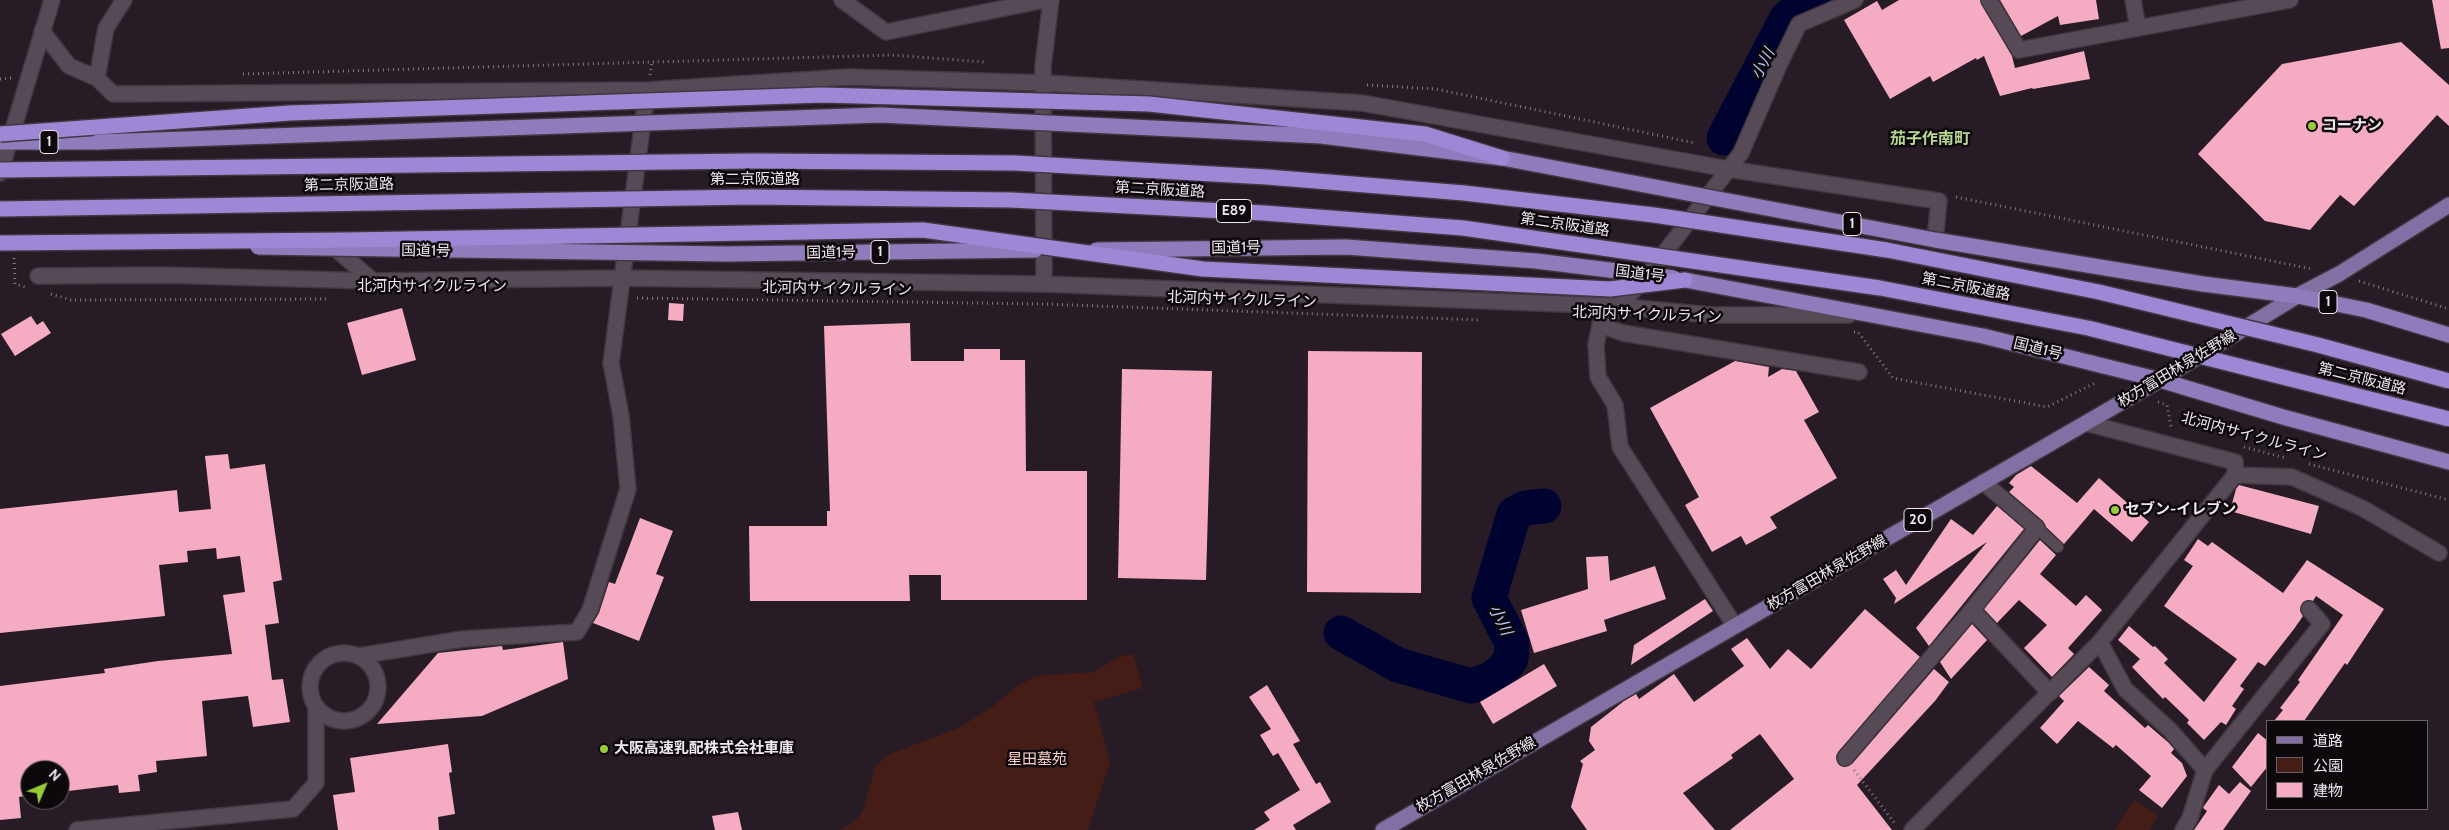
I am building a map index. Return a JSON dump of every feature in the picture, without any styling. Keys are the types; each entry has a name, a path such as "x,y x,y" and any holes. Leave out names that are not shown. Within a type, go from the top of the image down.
{"highway":[{"path":"4,139 290,113 822,95 1149,104 1425,134 1502,158"},
{"name":"1","path":"4,139 98,142 880,115 1321,136 1502,158 1935,240 2203,284 2297,296 2366,310 2449,335"},
{"name":"第二京阪道路","path":"0,172 732,161 1015,162 1267,177 1464,193 1654,215 1887,250 2099,292 2318,345 2449,381"},
{"name":"第二京阪道路","path":"0,209 752,197 1011,200 1264,213 1463,228 1880,288 2088,328 2449,419"},
{"path":"0,243 346,240 923,230 1203,270 1610,289 1685,280"},
{"name":"国道1号","path":"0,236 74,241 337,250 725,254 1346,247 1536,261 1685,280 1983,336 2160,380 2283,417 2449,462"}],"main road":[{"name":"枚方富田林泉佐野線","path":"1382,830 2160,380 2297,296 2339,274 2448,204"}],"street":[{"path":"0,172 4,139 52,0"},
{"path":"97,78 106,28 124,0"},
{"path":"842,0 886,32 1045,0"},
{"path":"1044,284 1043,66 1051,0"},
{"path":"1735,626 1620,447 1615,406 1598,377 1596,345 1600,325 1616,306 1643,281 1741,153 1799,24 1855,0"},
{"path":"1989,0 2019,50 2282,1"},
{"path":"2133,0 2138,28"},
{"path":"42,31 69,66 97,78 113,94 647,90 848,77 1044,83 1362,103 1728,170 1939,201 1935,240"},
{"path":"359,656 375,672 378,683 373,705 366,714 356,719 345,721 328,717 316,706 311,696 313,674 327,658 337,654 359,656 463,639 578,632 590,610 628,489 621,416 611,362 647,90"},
{"path":"337,250 373,281"},
{"path":"36,283 162,275 373,281 621,278 1044,284 1616,306 1711,315 1865,315"},
{"path":"1600,325 1623,333 1859,372"},
{"path":"1912,830 2100,642 2235,475 2235,462 2086,423"},
{"path":"2235,475 2292,477 2362,508 2439,553"},
{"path":"1845,758 1972,610 2037,528 1983,482"},
{"path":"2183,830 2190,818 2205,770 2322,624 2309,609"},
{"path":"1972,610 2050,693"},
{"path":"2100,642 2125,689 2170,730 2205,770"},
{"path":"77,830 293,809 316,783 316,706"}],"lane":[{"path":"2037,528 2058,547"}],"path":[{"path":"7,259 14,258 15,284 36,283"},
{"path":"43,292 72,300 330,299"},
{"name":"北河内サイクルライン","path":"619,297 1043,304 1490,320"},
{"path":"1848,332 1858,332 1893,378 2047,407 2097,382 2105,384"},
{"name":"北河内サイクルライン","path":"2136,394 2167,405 2171,427 2180,429"},
{"name":"北河内サイクルライン","path":"2241,446 2287,458"},
{"name":"北河内サイクルライン","path":"2306,463 2449,500"},
{"path":"1845,758 1899,830"}],"green space":[{"name":"星田墓苑","path":"1133,654 1143,688 1094,702 1110,763 1088,830 839,830 850,825 860,815 864,808 875,767 887,755 959,728 993,706 1017,686 1036,676 1093,672 1119,657"},
{"path":"2134,800 2158,815 2150,830 2115,830"}],"building":[{"path":"1899,0 1980,0 2012,56 2015,68 2084,51 2090,79 2032,88 2000,96 1984,56 1977,60 1976,58 1933,82 1930,76 1890,99 1844,20 1877,1 1882,10"},
{"path":"2000,0 2096,0 2099,19 2060,25 2058,16 2021,36"},
{"path":"2432,0 2449,0 2449,48 2441,49"},
{"name":"コーナン","path":"2401,42 2449,85 2449,126 2437,115 2354,206 2340,195 2310,230 2265,221 2198,154 2282,64"},
{"path":"669,303 684,304 683,321 668,320"},
{"path":"402,308 416,360 362,375 347,323"},
{"path":"31,316 37,325 43,321 51,333 15,356 1,334"},
{"path":"910,323 911,361 964,361 964,349 1000,349 1000,360 1025,360 1026,471 1087,471 1087,600 941,600 941,575 909,575 910,601 750,601 749,526 827,526 827,511 830,511 824,326"},
{"path":"1308,351 1422,352 1421,593 1307,592"},
{"path":"1735,361 1769,367 1768,377 1782,369 1796,371 1819,412 1804,420 1837,478 1770,517 1777,528 1746,545 1741,536 1712,552 1685,505 1699,497 1650,408"},
{"path":"1122,369 1212,371 1206,580 1118,578"},
{"path":"228,454 230,469 265,464 282,580 273,582 279,623 265,625 272,680 283,679 290,722 253,727 248,696 202,701 207,756 156,761 157,772 138,775 140,791 119,793 118,785 70,791 70,760 20,760 19,797 21,818 0,820 0,686 105,673 104,669 158,661 232,654 223,595 245,592 240,556 217,559 216,548 187,551 188,562 159,565 165,616 0,633 0,509 177,490 179,512 211,509 205,456"},
{"path":"2031,466 2077,503 2099,478 2149,522 2132,542 2094,509 2064,544 2046,527 2043,521 2009,492 2014,487 2009,483 2016,475"},
{"path":"2239,485 2319,506 2311,534 2230,511 2236,489"},
{"path":"1997,506 2024,529 1929,646 1916,628 1987,542 1894,604 1896,598 1883,579 1896,570 1906,585 1951,519 1973,535"},
{"path":"640,518 673,531 656,574 664,577 639,641 593,623 599,613 609,582 615,584"},
{"path":"2198,539 2208,546 2212,542 2283,593 2307,560 2384,609 2347,665 2345,663 2305,720 2275,720 2283,710 2280,708 2300,682 2298,680 2343,615 2316,596 2313,601 2303,602 2300,610 2303,616 2294,629 2265,666 2258,662 2240,686 2244,689 2232,706 2236,709 2226,725 2221,722 2204,740 2187,723 2189,720 2165,697 2163,699 2132,667 2140,659 2118,640 2129,626 2153,647 2155,646 2168,659 2164,663 2204,702 2237,659 2164,606 2193,566 2184,560"},
{"path":"2040,540 2056,555 2040,574 2076,606 2086,595 2102,610 2068,648 2074,654 2052,677 2024,648 2047,625 2019,600 1997,623 1984,609"},
{"path":"1608,556 1610,581 1655,566 1666,599 1604,620 1607,631 1534,653 1521,610 1588,589 1586,557"},
{"path":"1705,599 1713,611 1631,665 1634,645"},
{"path":"1865,609 1920,657 1838,752 1836,757 1839,765 1844,767 1852,764 1934,669 1949,682 1935,701 1857,785 1892,830 1730,830 1794,779 1760,734 1731,755 1733,758 1683,793 1715,830 1587,830 1571,807 1583,764 1580,761 1595,750 1589,741 1591,727 1624,701 1636,694 1639,699 1674,674 1694,702 1744,666 1731,649 1747,638 1770,669 1788,649 1811,669"},
{"path":"1972,624 1987,640 1951,679 1940,662"},
{"path":"563,642 568,679 482,716 377,724 438,653 502,646 503,650"},
{"path":"1544,664 1557,686 1493,724 1480,702"},
{"path":"2089,667 2109,685 2104,691 2145,728 2148,725 2169,743 2174,749 2171,753 2182,763 2187,776 2162,808 2139,790 2151,776 2116,745 2113,748 2078,721 2057,744 2040,728 2064,701 2059,696"},
{"path":"1267,685 1300,741 1293,744 1316,784 1320,782 1331,802 1293,825 1296,830 1254,830 1270,820 1264,812 1300,790 1278,753 1273,756 1260,735 1271,729 1249,697"},
{"path":"2258,733 2266,739 2266,768 2251,787 2232,767"},
{"path":"448,744 452,772 449,773 455,814 438,817 439,830 338,830 333,795 355,792 350,758"},
{"path":"2240,782 2251,791 2223,830 2194,830 2207,811 2203,808 2204,806 2219,785 2229,794"},
{"path":"738,812 742,830 715,830 712,816"}],"waterway":[{"name":"小川","path":"1724,138 1787,18 1804,4 1813,0"},
{"name":"小川","path":"1341,633 1398,665 1471,686 1491,679 1502,671 1511,659 1512,643 1489,598 1514,514 1525,508 1544,506"}],"place":[{"name":"コーナン","path":"2312,126"},
{"name":"セブン-イレブン","path":"2115,510"},
{"name":"大阪高速乳配株式会社車庫","path":"604,749"}],"district":[{"name":"茄子作南町","path":"1930,139"}]}
